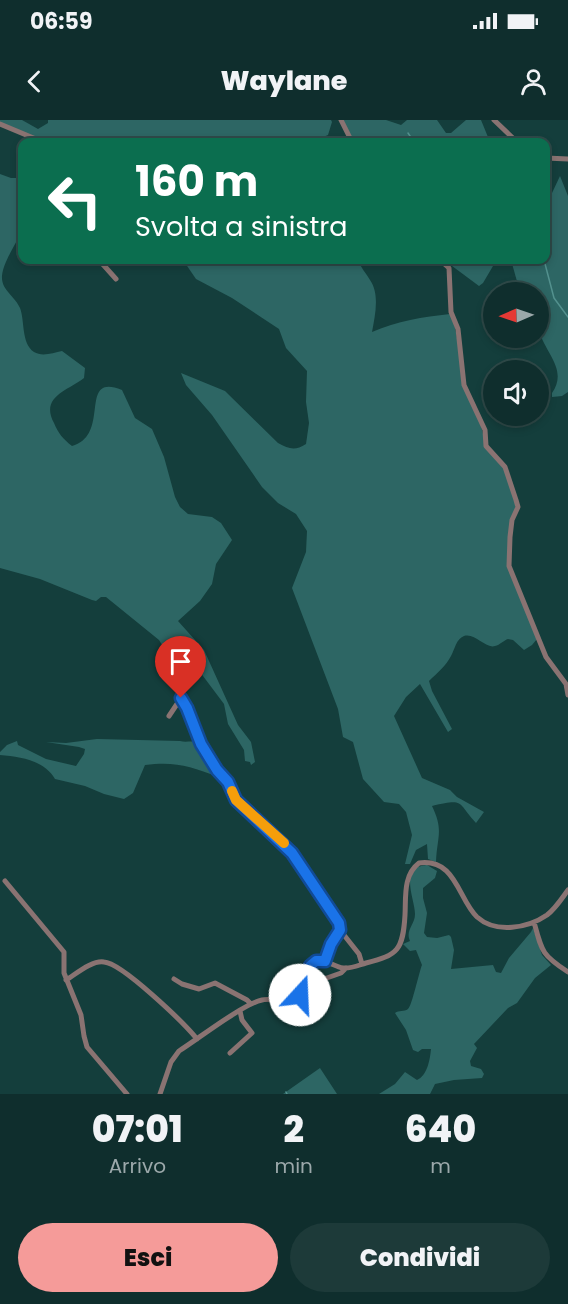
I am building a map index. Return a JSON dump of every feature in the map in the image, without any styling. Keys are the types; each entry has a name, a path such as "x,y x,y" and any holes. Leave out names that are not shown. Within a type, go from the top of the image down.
{"street":[{"path":"341,120 350,138"},
{"path":"494,120 513,138"},
{"path":"0,124 33,138"},
{"path":"550,158 568,159"},
{"path":"103,264 116,279"},
{"path":"444,264 449,268 451,312 458,329 464,385 485,430 486,446 505,467 518,507 512,520 509,566 546,657 566,684 568,695"},
{"path":"169,716 181,698 201,744 217,770 228,782 236,800 292,853 336,917 340,930 359,954 362,964"},
{"path":"307,985 341,973 346,968 390,956 397,950 405,919 408,879 411,870 419,863 430,864 449,873 473,912 484,922 505,927 534,922 554,909 568,890"},
{"path":"5,881 64,952 64,973 81,1016 84,1042 128,1094"},
{"path":"534,922 546,956 568,972"},
{"path":"325,961 331,944 340,930"},
{"path":"160,1094 174,1056 196,1039 251,1004 264,999 296,996 303,993 307,985 310,966 316,961 325,961 346,968"},
{"path":"66,980 95,963 108,963 163,1004 182,1021 196,1039"},
{"path":"174,979 199,989 215,983 251,1004"},
{"path":"230,1053 252,1033 242,1020 240,1011"}],"shaded area":[{"path":"0,120 22,120 38,129 48,123 48,120 331,120 332,122 328,135 320,138 37,138 0,123"},
{"path":"343,120 386,120 401,125 407,120 437,120 446,133 451,133 466,120 481,120 488,138 352,138"},
{"path":"0,174 18,178 18,239 4,266 2,281 20,308 27,343 34,352 40,354 62,351 85,368 84,378 57,396 50,407 59,433 72,446 84,440 94,419 97,397 101,390 109,387 122,390 135,418 152,429 164,457 180,507 188,514 212,517 221,523 232,540 216,564 212,584 200,601 178,621 204,650 238,725 251,742 255,762 251,765 250,762 245,761 244,750 228,724 224,704 200,672 195,670 186,683 159,640 106,597 101,597 96,601 92,600 40,579 0,568"},
{"path":"560,176 568,196 568,392 562,396 552,397 558,377 557,369 547,348 549,348 549,282 517,282 512,264 550,264 550,194"},
{"path":"186,264 360,264 375,292 376,305 372,332 401,322 440,315 450,314 454,322 461,360 461,374 481,425 486,448 504,469 516,504 507,561 537,639 524,650 513,640 508,639 491,646 468,636 459,639 447,663 429,681 452,729 448,732 420,684 406,697 394,716 422,778 450,790 457,797 484,812 476,823 460,804 451,802 432,806 439,828 436,862 428,859 427,844 416,850 410,864 405,864 412,835 406,812 399,804 384,802 363,779 353,742 343,737 338,709 292,588 306,552 307,531 296,514 278,503 262,487 212,415 186,385 181,373 225,391 278,443 295,448 306,444 309,423 306,402 307,371 286,348 279,329 232,298 196,279"},
{"path":"449,264 497,264 493,266 479,286"},
{"path":"97,739 196,742 218,777 182,765 145,765 133,793 124,799 55,779 45,768 31,761 0,755 7,745 17,741 18,745 46,759 76,766 85,749 46,742 66,743"},
{"path":"427,865 437,871 435,878 423,888 427,913 424,933 427,937 437,938 449,935 451,937 454,950 451,969 493,965 496,972 501,973 509,958 533,928 542,955 551,965 535,978 517,1003 508,1008 474,1044 477,1048 470,1061 471,1066 481,1069 484,1074 482,1078 435,1084 430,1094 379,1094 395,1084 405,1072 417,1080 420,1078 426,1071 430,1058 431,1049 422,1049 418,1052 413,1050 406,1030 395,1013 410,1007 422,965 416,950 410,951 403,944 410,941 409,934 415,918 410,877 418,867"},
{"path":"320,1068 337,1094 283,1094"}],"waterway":[{"path":"408,133 411,138"},
{"path":"545,264 554,298 568,317"}],"slow traffic":[{"path":"232,791 236,800 284,843"}],"route":[{"path":"181,698 201,744 217,770 228,782 236,800 281,840 292,853 339,923 339,933 331,944 325,961 312,963 306,990 300,995"}]}
